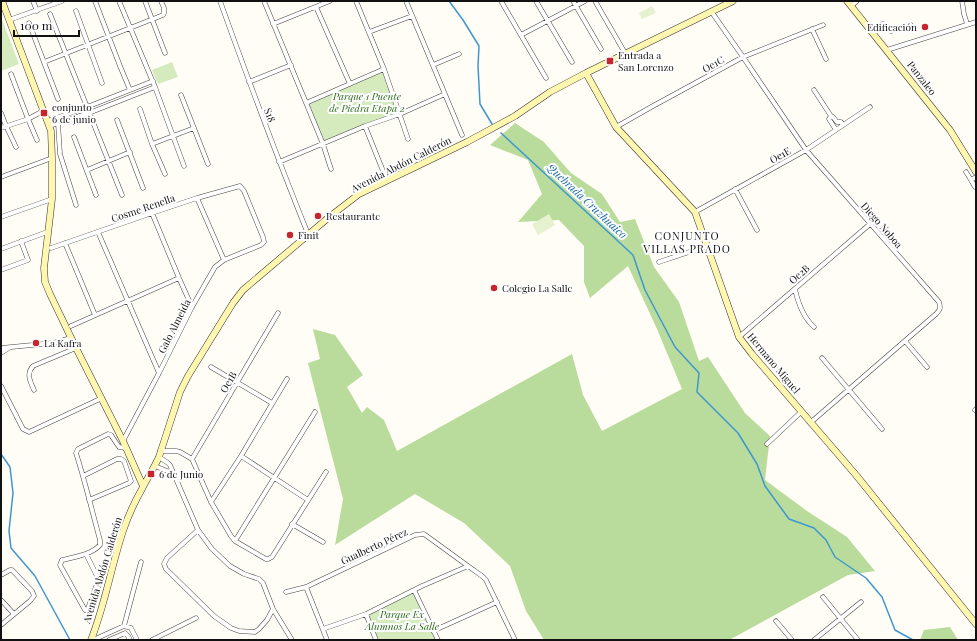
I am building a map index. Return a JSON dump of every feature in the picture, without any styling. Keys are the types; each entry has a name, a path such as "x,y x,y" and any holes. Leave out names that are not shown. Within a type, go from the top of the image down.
{"street":[{"path":"2,1 51,131 52,199 47,232 44,268 45,282 143,486"},
{"path":"33,1 37,10"},
{"path":"9,20 62,1"},
{"path":"94,1 130,90"},
{"path":"119,1 155,86 184,166"},
{"path":"145,1 151,20 165,53"},
{"path":"44,62 162,15 164,13 164,8 161,1"},
{"name":"S18","path":"220,1 279,162 308,234"},
{"path":"264,1 323,144 331,169"},
{"path":"273,24 330,1"},
{"path":"356,1 384,69 408,139"},
{"path":"406,1 462,135"},
{"path":"501,1 546,78"},
{"path":"536,1 572,62"},
{"path":"573,1 601,49"},
{"path":"521,34 585,1"},
{"path":"595,1 625,53"},
{"name":"Avenida Abdón Calderón","path":"92,640 130,512 160,454 180,392 192,369 237,296 243,290 308,234 360,194 467,142 515,116 550,92 586,73 711,12 720,4 733,1"},
{"path":"849,4 857,1"},
{"path":"962,1 967,24"},
{"name":"Panzaleo","path":"849,4 951,131 976,172"},
{"path":"316,7 350,84"},
{"path":"76,11 102,83"},
{"name":"Diego Noboa","path":"711,12 806,150 939,302 940,306 940,310 938,312 810,423"},
{"path":"50,14 122,195"},
{"path":"369,32 412,16"},
{"path":"887,50 976,22"},
{"path":"29,23 58,99"},
{"path":"871,31 884,24 890,31 911,25"},
{"name":"Oe1C","path":"616,127 743,57 823,25"},
{"path":"812,29 826,58"},
{"path":"433,65 459,54"},
{"path":"249,82 290,66"},
{"path":"306,103 384,69"},
{"name":"Hermano Miguel","path":"586,73 616,127 695,212 739,337 810,423 856,475 976,624"},
{"path":"11,74 37,140"},
{"path":"48,124 153,81"},
{"path":"48,124 58,123 90,113 155,86"},
{"path":"814,90 831,116 843,125"},
{"path":"279,162 365,126 400,114 444,94"},
{"path":"181,95 208,164"},
{"name":"Oe1E","path":"695,212 806,150 870,107"},
{"path":"140,109 152,144 165,174"},
{"path":"3,127 28,119 43,111"},
{"path":"1,113 3,127 16,147"},
{"path":"831,116 829,119 836,130"},
{"path":"118,120 143,188"},
{"path":"58,123 60,154 76,205"},
{"path":"365,126 387,182"},
{"path":"152,144 194,128"},
{"path":"74,137 96,195"},
{"path":"87,170 130,152"},
{"path":"1,177 52,158"},
{"path":"966,172 975,187"},
{"path":"971,180 976,177"},
{"name":"Cosme Renella","path":"51,248 196,198 240,186 244,191 253,211 264,242"},
{"path":"735,189 757,230"},
{"path":"196,198 224,260"},
{"path":"1,217 52,199"},
{"path":"152,213 192,307"},
{"name":"Oe2B","path":"739,337 870,224"},
{"path":"1,249 47,232"},
{"path":"98,232 159,373"},
{"path":"1,270 28,260 21,241"},
{"name":"Galo Almeida","path":"122,441 159,373 192,307 215,267 224,260 261,245 264,242"},
{"path":"65,243 95,315"},
{"path":"659,262 707,246"},
{"path":"71,326 179,278"},
{"path":"795,289 805,316 814,327"},
{"name":"Oe1B","path":"192,459 278,313"},
{"path":"1,348 53,343 71,338"},
{"path":"905,341 927,367"},
{"path":"1,353 14,347"},
{"path":"34,390 29,376 29,370 33,366 76,348"},
{"path":"822,358 882,429"},
{"path":"211,367 272,403"},
{"path":"211,502 241,456 287,379"},
{"path":"1,386 23,429 29,432 102,398"},
{"path":"234,541 315,412"},
{"path":"767,444 801,412"},
{"path":"86,554 98,578 98,582 87,611 84,610 60,565 62,560 86,554 100,545 100,540 76,453 78,449 108,434 111,435 118,447 126,448"},
{"path":"160,454 180,452 192,459 211,502 234,541 263,559 268,559 272,556 326,472"},
{"path":"160,454 168,463 198,530 212,549 230,566 263,583 273,608 292,640"},
{"path":"241,456 308,500"},
{"path":"83,476 121,459 124,461 131,481 89,500"},
{"path":"155,466 167,470 174,475"},
{"path":"292,524 323,542"},
{"path":"198,530 167,558 164,564 166,570 214,616 231,628 239,631 255,632 266,620 273,608"},
{"name":"Gualberto Pérez","path":"286,592 306,587 408,538 424,534 486,580 515,640"},
{"path":"124,626 141,562"},
{"path":"323,629 366,614 422,586 468,566"},
{"path":"1,575 12,570 34,596 1,625"},
{"path":"306,587 327,640"},
{"path":"414,590 438,640"},
{"path":"823,597 858,640"},
{"path":"1,600 14,614"},
{"path":"433,631 497,602"},
{"path":"814,640 861,602"},
{"path":"366,614 376,640"},
{"path":"152,640 196,618"},
{"path":"776,621 792,640"},
{"path":"92,640 124,626 131,628 138,640"},
{"path":"109,640 125,633 130,640"}],"green space":[{"path":"652,6 656,13 642,19 639,13"},
{"path":"1,17 19,64 1,71"},
{"path":"172,62 178,77 158,84 152,70"},
{"name":"Parque 1 Puente de Piedra Etapa 2","path":"384,69 400,114 323,144 306,103"},
{"path":"515,123 544,142 571,173 602,194 620,222 635,219 654,267 679,302 699,361 708,357 745,413 770,436 765,480 807,511 847,537 875,571 848,575 731,640 544,640 526,611 510,566 464,523 415,494 335,545 343,499 308,363 320,359 313,329 335,335 363,375 347,387 362,413 367,407 384,420 397,451 572,354 583,395 602,431 682,389 657,329 628,266 590,298 584,282 584,246 559,220 518,222 542,194 528,160 490,145"},
{"path":"549,214 555,225 538,235 532,224"},
{"name":"Parque Ex Alumnos La Salle","path":"413,593 436,640 376,640 366,614"},
{"path":"950,627 958,640 920,640 924,630"}],"waterway":[{"name":"Quebrada Cruzhuaico","path":"449,1 479,46 478,66 480,104 492,124"},
{"name":"Quebrada Cruzhuaico","path":"501,133 633,255 645,290 675,347 699,373 697,392 738,433 757,464 765,486 789,519 814,528 826,540 835,557 866,578 882,597 895,630 913,640"},
{"path":"1,454 10,467 13,493 9,531 11,548 35,576 70,640"}],"place":[{"name":"Edificación","path":"925,27"},
{"name":"Entrada a San Lorenzo","path":"610,61"},
{"name":"conjunto 6 de junio","path":"44,113"},
{"name":"Restaurante","path":"318,216"},
{"name":"Finit","path":"290,235"},
{"name":"Colegio La Salle","path":"494,288"},
{"name":"La Kafra","path":"36,343"},
{"name":"6 de Junio","path":"151,474"}],"district":[{"name":"CONJUNTO VILLAS PRADO","path":"687,242"}]}
